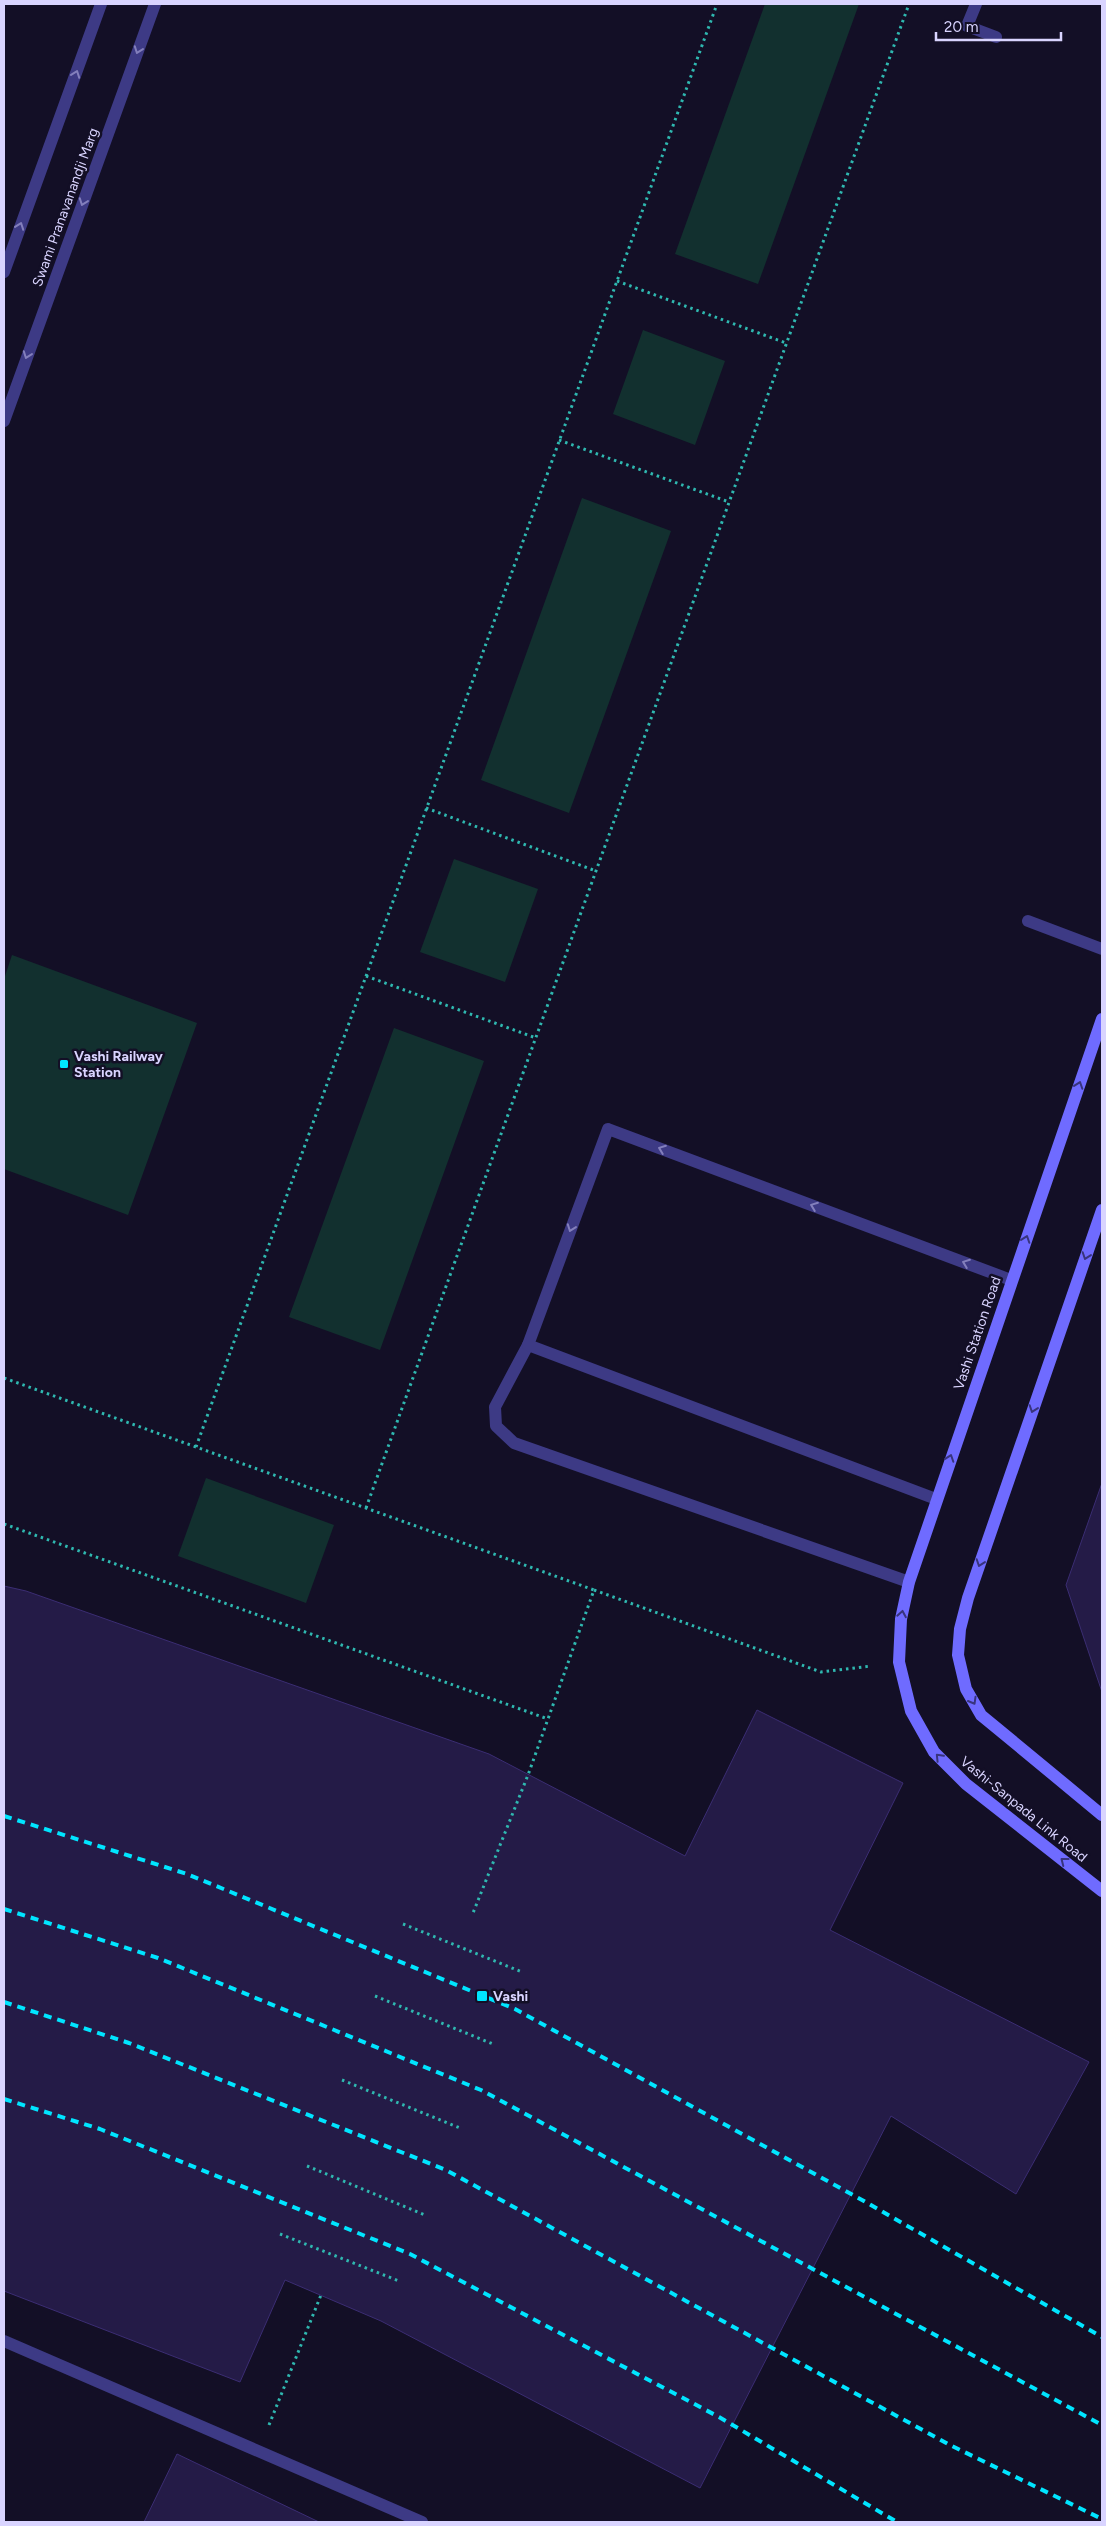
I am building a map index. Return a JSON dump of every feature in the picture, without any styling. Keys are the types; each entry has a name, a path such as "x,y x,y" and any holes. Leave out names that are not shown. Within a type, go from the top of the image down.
{"main road":[{"name":"Vashi Station Road","path":"900,1662 901,1619 909,1582 936,1498 1102,1018"},
{"path":"1102,1210 968,1598 960,1629 958,1655 966,1689 981,1715 1102,1815"},
{"name":"Vashi-Sanpada Link Road","path":"900,1662 911,1711 934,1752 966,1784 1102,1891"}],"street":[{"path":"4,272 8,244 101,4"},
{"name":"Swami Pranavanandji Marg","path":"4,421 155,4"},
{"path":"976,4 967,26 996,37"},
{"path":"1028,921 1102,949"},
{"path":"909,1582 514,1443 496,1426 495,1407 528,1345 608,1129 1012,1280"},
{"path":"528,1345 936,1498"},
{"path":"4,2340 422,2522"}],"path":[{"path":"196,1447 717,4"},
{"path":"366,1508 909,4"},
{"path":"617,281 786,343"},
{"path":"560,440 730,502"},
{"path":"426,808 596,871"},
{"path":"366,976 536,1038"},
{"path":"4,1378 821,1672 900,1662"},
{"path":"4,1524 548,1719"},
{"path":"473,1913 528,1775 594,1590"},
{"path":"403,1924 522,1972"},
{"path":"375,1996 493,2044"},
{"path":"342,2080 460,2128"},
{"path":"307,2166 425,2215"},
{"path":"280,2234 399,2281"},
{"path":"258,2451 321,2295"}],"green space":[{"path":"765,4 859,4 758,284 675,254"},
{"path":"643,330 725,361 695,445 613,414"},
{"path":"582,498 671,531 569,813 481,780"},
{"path":"454,859 538,889 505,982 420,952"},
{"path":"12,955 197,1023 128,1215 4,1169 4,979"},
{"path":"394,1028 484,1061 380,1350 289,1317"},
{"path":"206,1478 334,1525 306,1603 178,1556"}],"building":[{"path":"1102,1483 1102,1692 1066,1585"},
{"name":"Vashi","path":"4,1586 26,1591 489,1754 685,1856 757,1710 903,1783 830,1930 1089,2062 1016,2194 891,2116 700,2488 381,2321 285,2280 240,2382 4,2291"},
{"path":"177,2454 319,2522 144,2522"}],"railway":[{"path":"4,1816 187,1874 515,2009 862,2200 1102,2337"},
{"path":"4,1909 158,1958 481,2090 1102,2425"},
{"path":"4,2002 129,2043 446,2170 950,2445 1102,2519"},
{"path":"4,2099 100,2129 410,2254 719,2417 897,2522"}],"place":[{"name":"Vashi Railway Station","path":"64,1064"},
{"name":"Vashi","path":"482,1996"}]}
